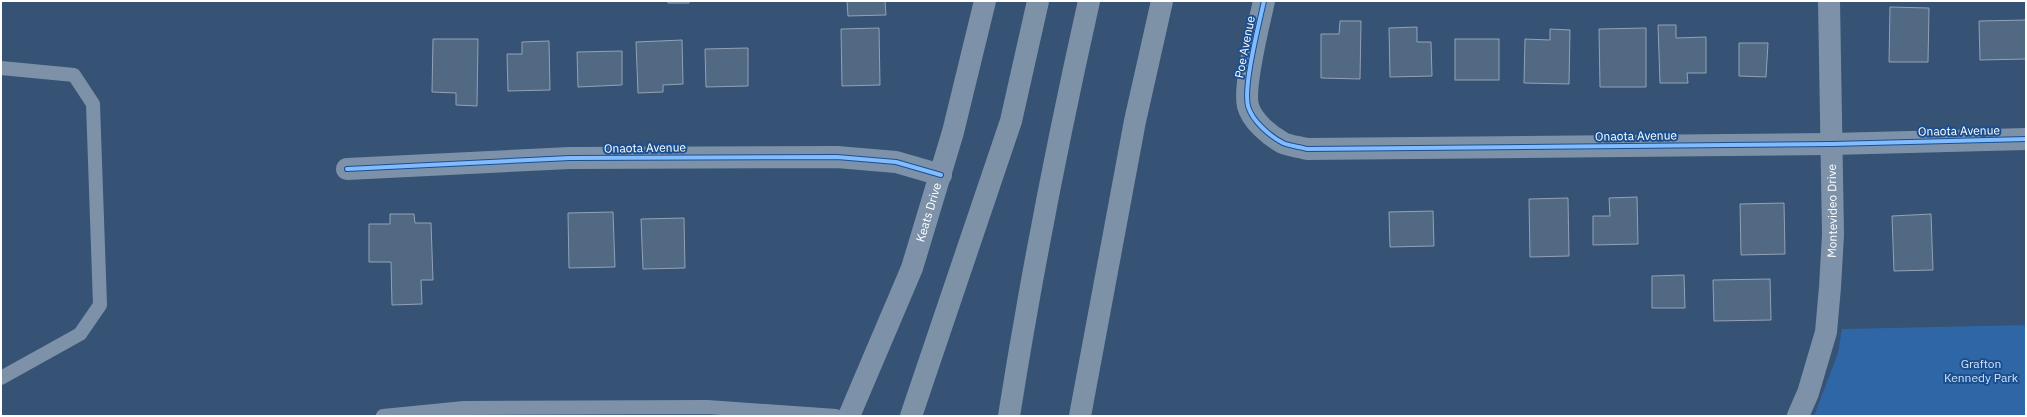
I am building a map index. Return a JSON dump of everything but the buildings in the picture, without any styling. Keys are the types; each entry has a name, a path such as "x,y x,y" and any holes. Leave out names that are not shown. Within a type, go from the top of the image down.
{"highway":[{"path":"911,416 1011,121 1038,1"},
{"path":"1009,416 1025,314 1058,139 1089,1"},
{"path":"1080,416 1135,121 1162,1"}],"street":[{"name":"Keats Drive","path":"849,416 912,268 941,175 985,1"},
{"name":"Poe Avenue","path":"1255,119 1248,106 1247,85 1264,1"},
{"name":"Montevideo Drive","path":"1798,416 1808,393 1826,332 1833,235 1829,1"},
{"name":"Onaota Avenue","path":"1255,119 1264,129 1284,143 1307,149 1832,144 2026,139"},
{"name":"Onaota Avenue","path":"347,169 570,158 830,157 896,162 941,175"}],"lane":[{"path":"1,68 74,75 93,104 100,305 80,334 1,378"},
{"path":"383,416 464,408 601,412 707,407 836,416"}],"green space":[{"name":"Grafton Kennedy Park","path":"2026,325 2026,416 1814,416 1838,353 1842,329"}],"cycle path":[{"path":"1264,1 1255,39 1250,70 1247,97 1248,106 1253,117 1262,128 1283,143 1307,149 1832,144 2026,139"},
{"path":"347,169 570,158 837,157 896,162 941,175"}]}
